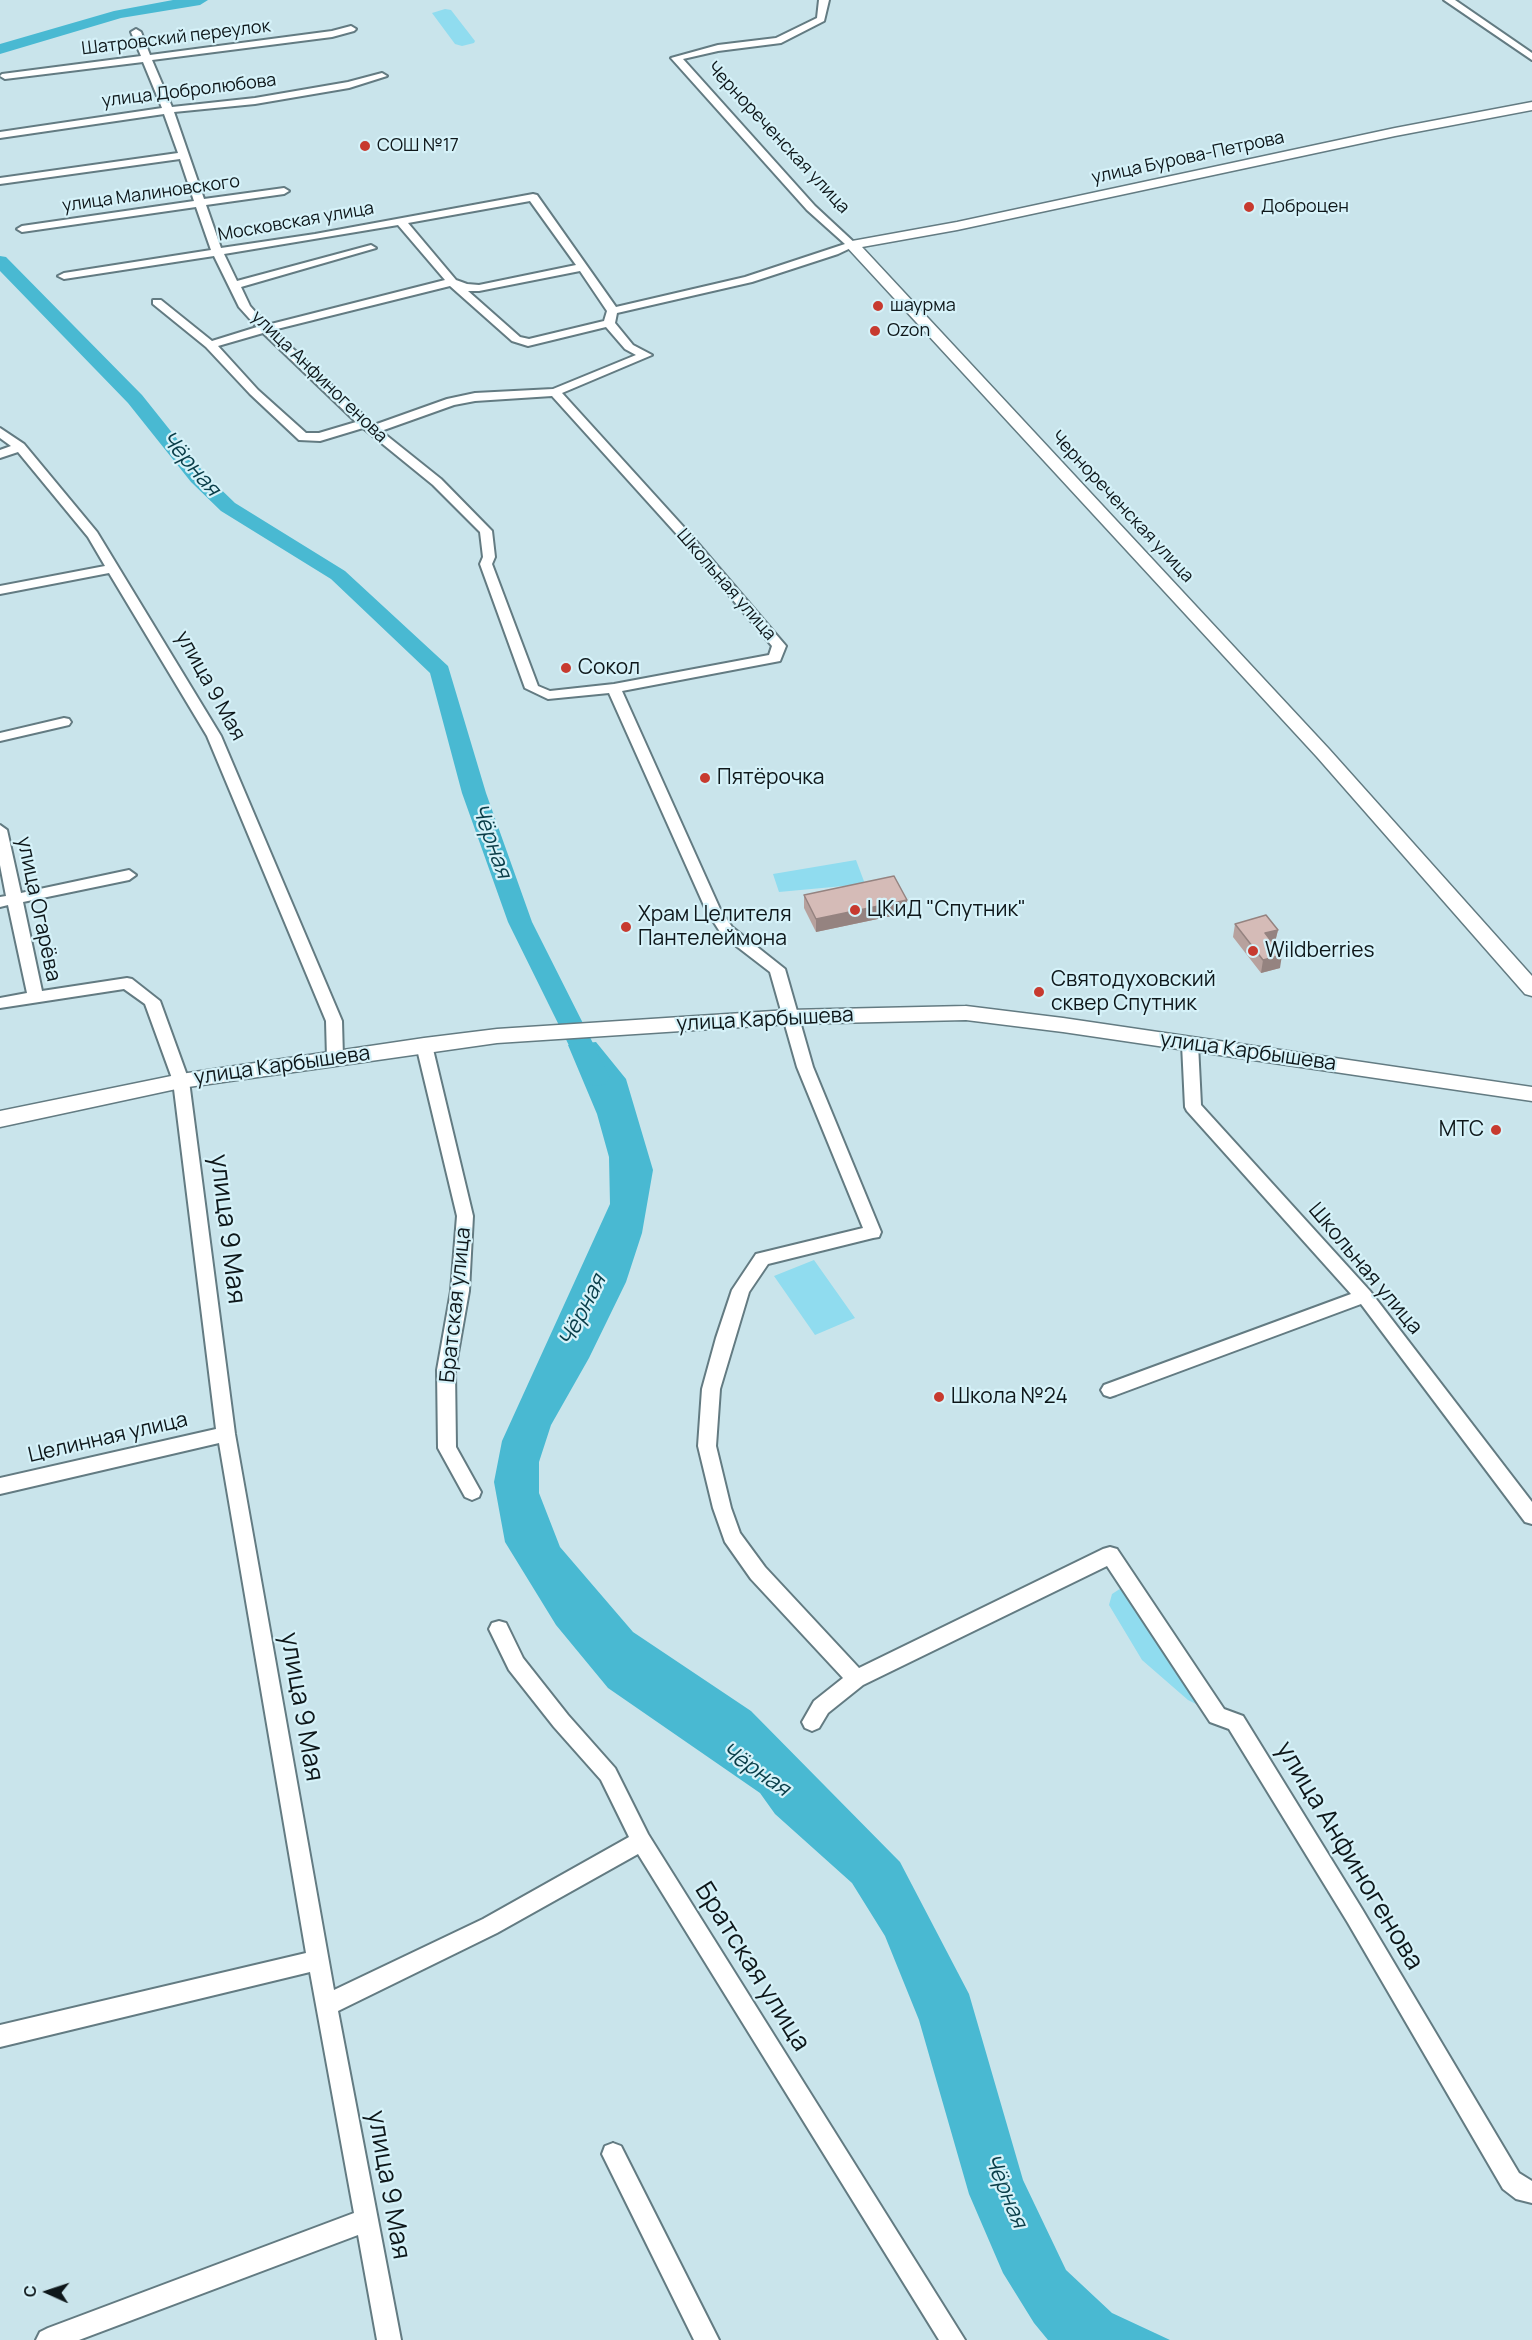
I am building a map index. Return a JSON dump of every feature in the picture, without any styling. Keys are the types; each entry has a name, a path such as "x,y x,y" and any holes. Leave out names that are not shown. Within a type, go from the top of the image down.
{"main road":[{"name":"улица Бурова-Петрова","path":"852,245 957,226 1395,132 1532,106"},
{"name":"Чернореченская улица","path":"852,245 1323,753 1532,989"},
{"name":"улица Карбышева","path":"0,1119 181,1081 497,1036 789,1017 966,1013 1532,1094"}],"street":[{"name":"Чернореченская улица","path":"824,0 820,19 778,41 718,48 676,58 811,208 852,245"},
{"path":"1449,0 1532,57"},
{"name":"Шатровский переулок","path":"5,76 332,34 351,29"},
{"name":"улица Анфиногенова","path":"136,32 168,110 217,252 245,307 368,427 437,482 486,531 493,560 486,564 532,688 548,695 614,688"},
{"name":"улица Добролюбова","path":"0,135 168,110 255,101 349,85 381,76"},
{"path":"0,182 183,155"},
{"name":"улица Малиновского","path":"22,230 284,191"},
{"name":"Московская улица","path":"64,276 400,221 533,196 584,267"},
{"path":"400,221 452,282 516,339 528,343 609,323"},
{"path":"612,310 748,280 852,245"},
{"path":"233,286 371,248"},
{"path":"210,345 452,282 465,287 479,288 584,267 612,310 609,323"},
{"path":"477,302 479,288"},
{"path":"157,302 210,345 254,392 303,437 320,437 368,427 475,397 555,392 646,355 629,347 609,323"},
{"name":"Школьная улица","path":"555,392 686,537 779,646 775,658 614,688"},
{"name":"улица 9 Мая","path":"0,432 20,447 93,535 214,736 334,1021 335,1058"},
{"path":"0,454 20,447"},
{"path":"0,590 113,568"},
{"path":"614,688 713,910 727,931 777,969 805,1067 873,1232 762,1259 741,1290 711,1389 707,1446 722,1508 732,1536 758,1573 856,1679 821,1707 812,1722"},
{"path":"0,736 64,722"},
{"name":"улица Огарёва","path":"0,830 7,901 34,996"},
{"path":"7,901 129,875"},
{"name":"улица 9 Мая","path":"0,1003 127,983 152,1001 181,1081 226,1434 318,1960 389,2340"},
{"name":"Школьная улица","path":"1190,1044 1193,1107 1364,1296 1532,1516"},
{"name":"Братская улица","path":"424,1045 465,1216 460,1291 446,1370 447,1449 472,1492"},
{"path":"1110,1390 1364,1296"},
{"name":"Целинная улица","path":"0,1486 226,1434"},
{"name":"улица Анфиногенова","path":"856,1679 1110,1555 1217,1716 1236,1722 1355,1916 1512,2181 1524,2191 1532,2192"},
{"name":"Братская улица","path":"499,1629 516,1664 561,1721 608,1774 641,1841 953,2340"},
{"path":"327,2005 490,1926 641,1841"},
{"path":"0,2036 318,1960"},
{"path":"613,2154 707,2340"},
{"path":"48,2340 367,2220"}],"shaded area":[{"path":"445,9 451,10 475,41 474,43 462,46 455,44 432,13"},
{"path":"856,860 865,884 779,892 773,874"},
{"path":"814,1260 855,1318 815,1335 774,1276"},
{"path":"1126,1585 1209,1699 1198,1705 1188,1700 1142,1660 1109,1605 1112,1594"}],"water":[{"path":"596,1042 626,1079 653,1170 642,1233 626,1282 589,1358 551,1425 539,1462 539,1493 560,1547 633,1632 751,1711 900,1862 969,1994 1023,2180 1066,2270 1112,2313 1170,2340 1048,2340 1034,2323 1003,2273 969,2194 919,2020 885,1936 852,1883 775,1814 760,1793 608,1688 556,1625 505,1542 494,1482 502,1441 610,1204 609,1157 597,1114 568,1045"}],"building":[{"path":"894,876 907,900 816,919 804,895"},
{"path":"1266,915 1278,930 1265,933 1282,955 1263,960 1235,924"}],"waterway":[{"name":"Чёрная","path":"0,49 119,14 200,0"},
{"name":"Чёрная","path":"0,261 135,399 198,478 228,507 338,575 440,671 474,793 520,922 597,1077"}],"place":[{"name":"СОШ №17","path":"365,146"},
{"name":"Доброцен","path":"1249,207"},
{"name":"шаурма","path":"878,306"},
{"name":"Ozon","path":"875,331"},
{"name":"Сокол","path":"566,668"},
{"name":"Пятёрочка","path":"705,778"},
{"name":"ЦКиД \"Спутник\"","path":"855,910"},
{"name":"Храм Целителя Пантелеймона","path":"626,927"},
{"name":"Wildberries","path":"1253,951"},
{"name":"Святодуховский сквер Спутник","path":"1039,992"},
{"name":"МТС","path":"1496,1130"},
{"name":"Школа №24","path":"939,1397"}]}
